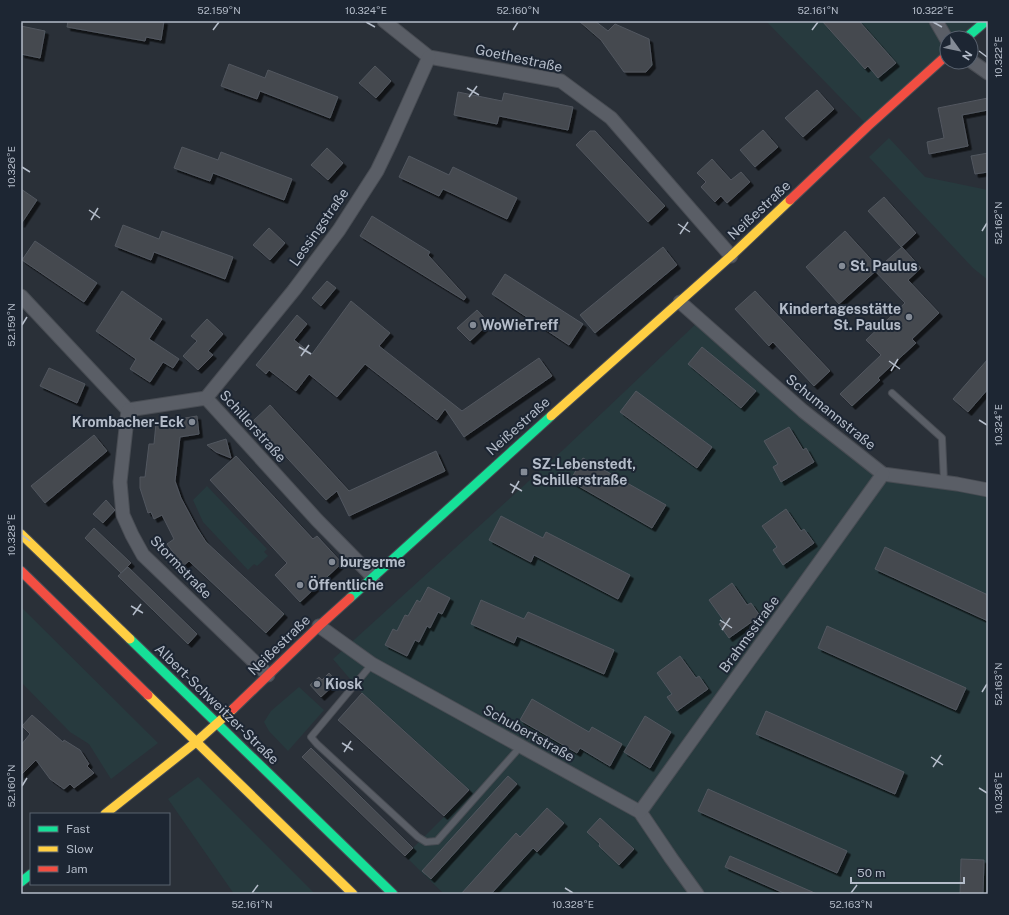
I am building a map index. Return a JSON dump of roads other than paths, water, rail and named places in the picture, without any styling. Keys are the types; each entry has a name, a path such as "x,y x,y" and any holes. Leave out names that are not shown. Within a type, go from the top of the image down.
{"street":[{"name":"Goethestraße","path":"384,21 430,57 561,81 611,118 731,256"},
{"path":"936,21 941,30"},
{"path":"975,30 986,21"},
{"name":"Lessingstraße","path":"206,398 294,290 339,230 376,171 430,57"},
{"name":"Neißestraße","path":"106,813 196,742 216,724 319,626 545,421 731,256 868,126 939,62"},
{"path":"979,67 988,73"},
{"path":"21,296 128,410"},
{"name":"Schumannstraße","path":"680,302 803,411 883,474"},
{"name":"Schillerstraße","path":"128,410 206,398 317,520 373,577"},
{"name":"Stormstraße","path":"128,410 120,482 123,515 132,535 143,555 268,675"},
{"path":"883,474 944,482 988,490"},
{"name":"Brahmsstraße","path":"640,812 883,474"},
{"name":"Albert-Schweitzer-Straße","path":"21,534 393,894"},
{"path":"21,572 353,894"},
{"name":"Schubertstraße","path":"319,626 372,664 640,812 670,858 697,894"},
{"path":"21,882 30,875"}],"lane":[{"path":"892,393 942,438 944,482"},
{"path":"372,664 311,736 317,744 418,838 426,842 437,841 520,746"}],"place":[{"name":"St. Paulus","path":"842,266"},
{"name":"Kindertagesstätte St. Paulus","path":"909,317"},
{"name":"WoWieTreff","path":"473,325"},
{"name":"Krombacher-Eck","path":"192,422"},
{"name":"SZ-Lebenstedt, Schillerstraße","path":"524,472"},
{"name":"burgerme","path":"332,562"},
{"name":"Öffentliche","path":"300,585"},
{"name":"Kiosk","path":"317,684"}]}
